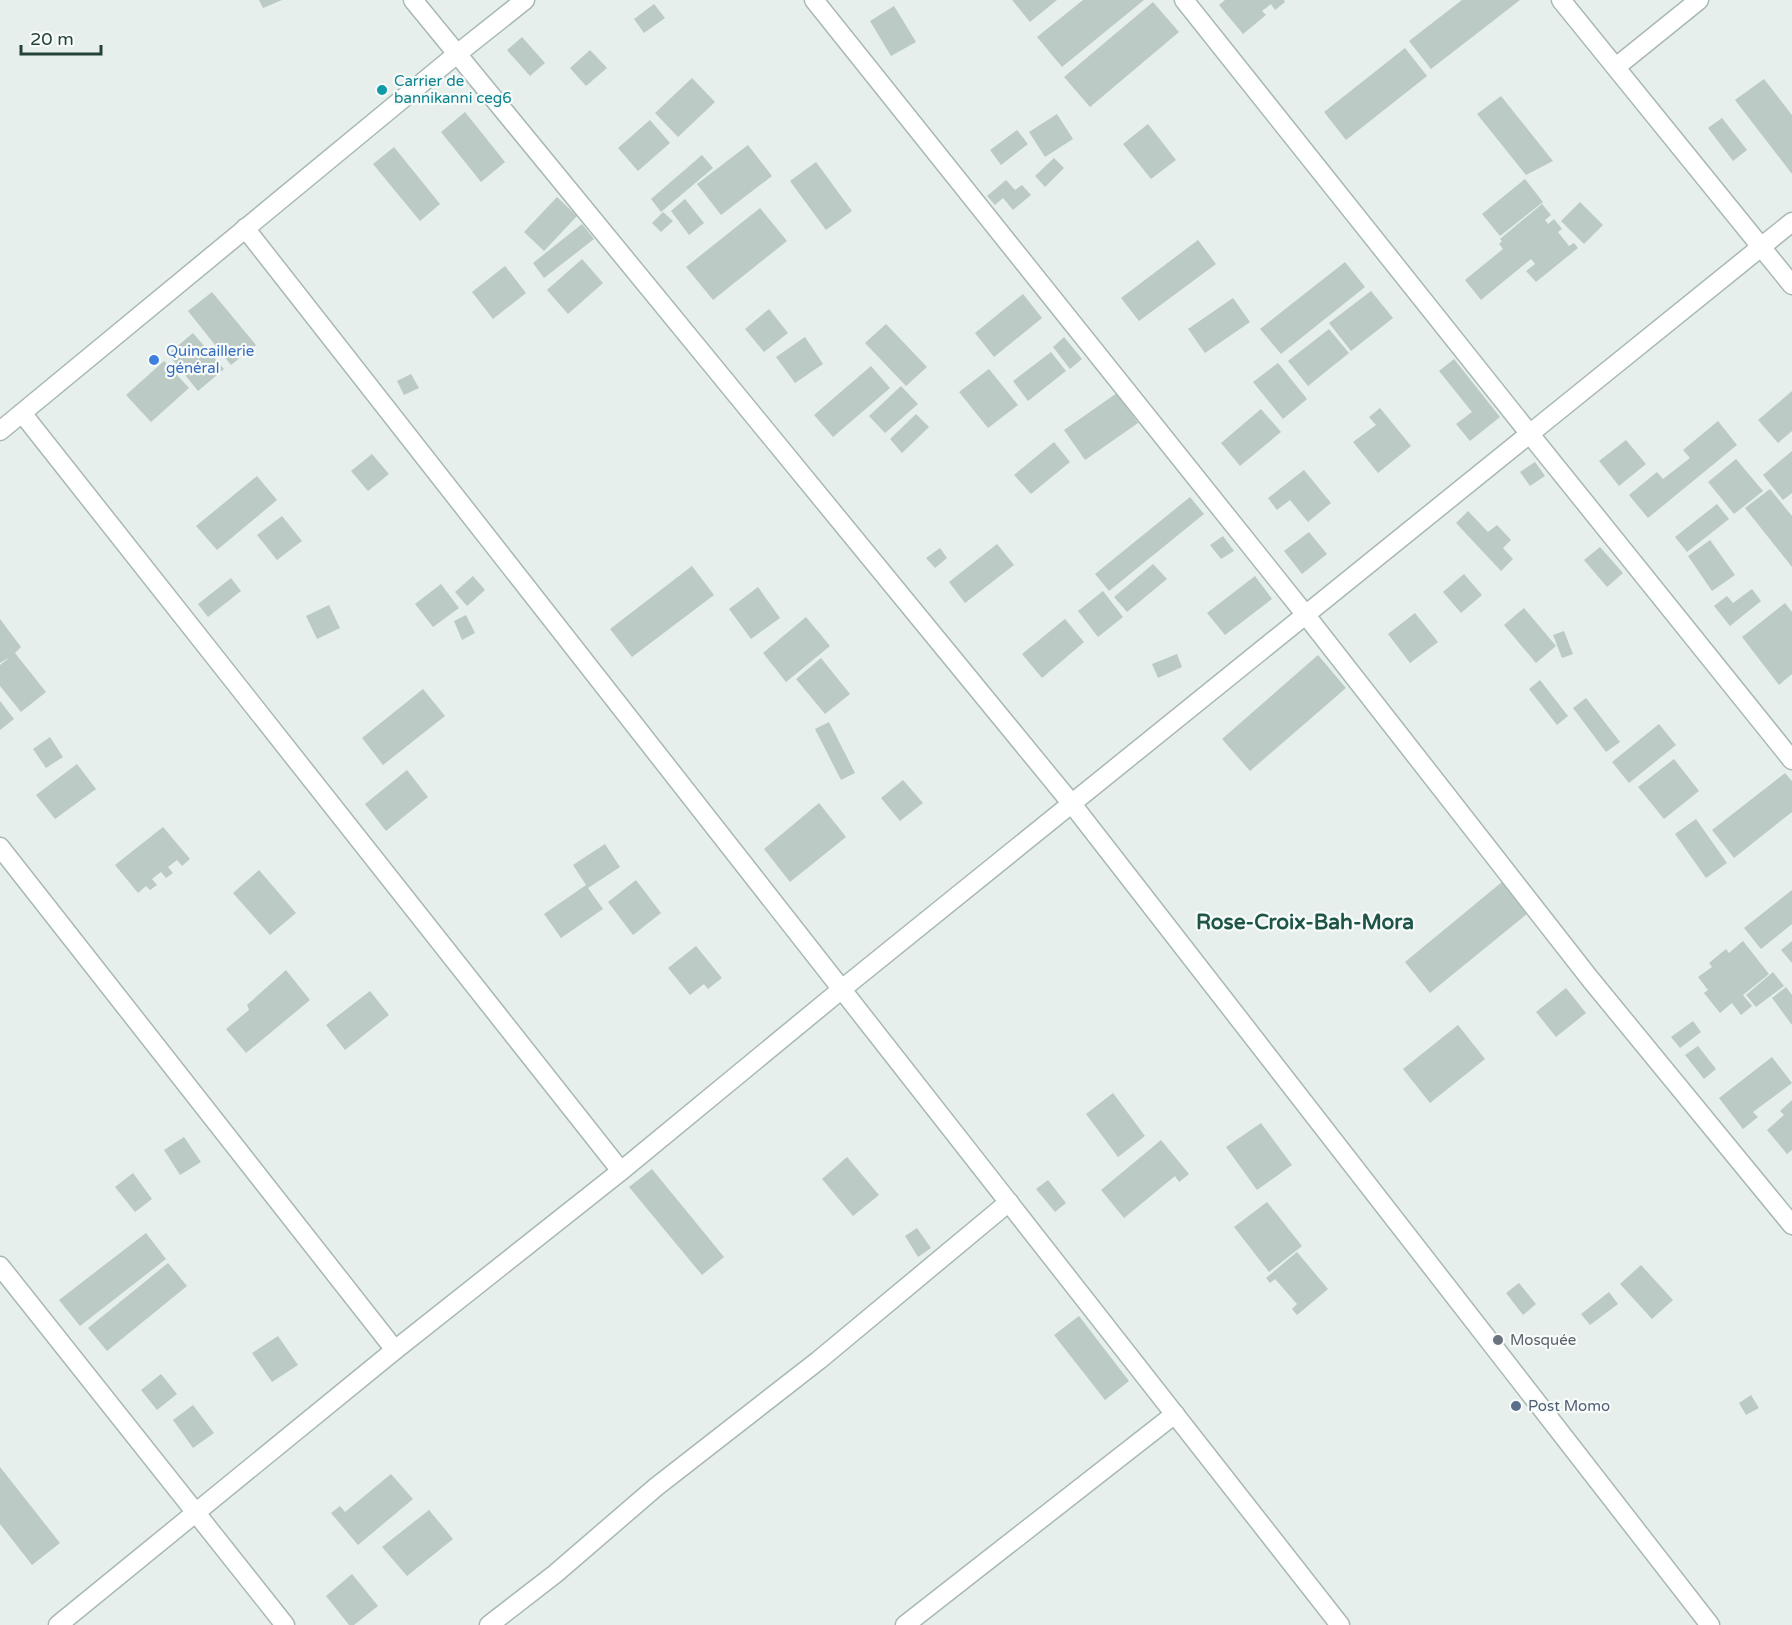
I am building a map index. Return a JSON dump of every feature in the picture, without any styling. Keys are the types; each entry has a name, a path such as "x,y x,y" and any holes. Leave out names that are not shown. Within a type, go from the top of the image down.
{"street":[{"path":"413,0 1072,804 1710,1625"},
{"path":"0,431 525,0"},
{"path":"814,0 1305,614 1591,980 1792,1225"},
{"path":"1184,0 1792,760"},
{"path":"1561,0 1792,285"},
{"path":"1616,67 1699,0"},
{"path":"58,1625 395,1350 621,1171 842,989 1792,222"},
{"path":"245,228 1175,1414 1330,1621"},
{"path":"22,413 621,1171"},
{"path":"0,847 395,1350"},
{"path":"489,1625 555,1575 656,1487 819,1360 1008,1202"},
{"path":"0,1266 285,1625"},
{"path":"905,1625 1175,1414"}],"building":[{"path":"259,0 282,0 263,8"},
{"path":"1012,0 1057,0 1030,22"},
{"path":"1083,0 1144,0 1062,67 1037,37"},
{"path":"1225,0 1284,0 1285,2 1275,10 1271,4 1262,11 1266,15 1243,34 1219,5"},
{"path":"1462,0 1520,0 1431,69 1409,41"},
{"path":"1153,2 1179,32 1090,107 1064,77"},
{"path":"654,4 665,18 644,33 634,19"},
{"path":"894,6 916,42 891,56 870,21"},
{"path":"522,37 545,63 530,76 507,50"},
{"path":"1405,48 1427,76 1346,140 1324,112"},
{"path":"590,50 607,68 586,86 570,68"},
{"path":"692,78 715,102 678,137 655,113"},
{"path":"1764,79 1792,115 1792,174 1735,100"},
{"path":"1501,96 1553,161 1526,175 1477,114"},
{"path":"465,112 505,162 481,182 441,132"},
{"path":"1057,114 1073,139 1045,157 1029,132"},
{"path":"1722,118 1747,150 1733,161 1708,128"},
{"path":"650,120 670,143 638,171 618,148"},
{"path":"1148,124 1176,160 1151,179 1123,144"},
{"path":"1017,130 1028,144 1001,165 990,150"},
{"path":"748,145 772,176 721,215 697,184"},
{"path":"394,147 440,204 420,221 373,164"},
{"path":"702,155 713,168 661,212 651,199"},
{"path":"1054,158 1064,168 1045,187 1035,176"},
{"path":"816,162 852,211 826,230 790,181"},
{"path":"1525,179 1543,202 1500,236 1482,214"},
{"path":"1006,180 1015,190 1022,185 1031,195 1013,210 1003,198 995,205 987,196"},
{"path":"557,197 577,216 544,251 524,232"},
{"path":"685,199 704,223 689,235 671,211"},
{"path":"1580,202 1603,225 1584,244 1561,221"},
{"path":"1542,204 1551,215 1545,220 1548,224 1554,219 1562,229 1558,232 1569,246 1574,243 1578,248 1536,282 1526,271 1535,264 1531,259 1481,300 1465,280 1503,249 1499,244 1502,241 1500,239"},
{"path":"760,208 787,241 713,300 686,267"},
{"path":"663,212 673,221 661,232 652,223"},
{"path":"582,224 594,239 544,278 533,263"},
{"path":"1198,240 1216,264 1139,321 1121,298"},
{"path":"582,259 603,283 568,314 547,290"},
{"path":"1345,262 1365,287 1281,354 1260,329"},
{"path":"505,266 526,293 493,319 472,292"},
{"path":"1371,291 1393,318 1351,351 1329,323"},
{"path":"212,292 256,345 231,365 188,311"},
{"path":"1023,294 1042,318 994,357 975,333"},
{"path":"1233,298 1250,322 1205,353 1188,329"},
{"path":"769,309 788,333 764,352 745,329"},
{"path":"886,324 927,367 906,386 865,343"},
{"path":"1329,329 1349,353 1308,386 1288,361"},
{"path":"193,333 224,369 198,391 168,354"},
{"path":"805,337 823,364 795,383 776,357"},
{"path":"1064,337 1082,359 1070,369 1053,347"},
{"path":"1051,352 1066,371 1028,401 1013,381"},
{"path":"1454,359 1500,417 1470,441 1456,424 1472,412 1439,371"},
{"path":"164,361 189,388 151,422 126,395"},
{"path":"1278,363 1307,399 1283,419 1253,382"},
{"path":"871,366 890,388 833,437 814,415"},
{"path":"989,369 1018,405 988,428 959,392"},
{"path":"411,374 419,388 404,395 397,381"},
{"path":"901,386 918,404 885,433 869,416"},
{"path":"1792,391 1792,431 1778,443 1758,420"},
{"path":"1117,393 1138,423 1085,460 1064,430"},
{"path":"1380,408 1411,446 1378,473 1353,442 1376,425 1369,417"},
{"path":"1261,409 1281,432 1240,466 1221,443"},
{"path":"916,414 929,427 902,453 890,439"},
{"path":"1718,421 1737,445 1648,518 1629,495 1657,472 1663,479 1690,458 1683,450"},
{"path":"1626,440 1646,464 1619,486 1599,461"},
{"path":"1054,442 1070,462 1031,494 1014,475"},
{"path":"1792,451 1792,493 1783,500 1763,475"},
{"path":"372,454 389,474 368,491 351,471"},
{"path":"1736,459 1763,491 1734,514 1708,482"},
{"path":"1535,462 1545,476 1530,486 1520,472"},
{"path":"1304,470 1331,503 1308,522 1290,500 1277,510 1268,498"},
{"path":"257,476 277,500 217,550 196,526"},
{"path":"1770,489 1792,516 1792,567 1745,508"},
{"path":"1190,497 1204,514 1109,591 1095,574"},
{"path":"1717,504 1729,519 1687,552 1675,537"},
{"path":"1468,511 1488,532 1497,525 1511,540 1503,548 1513,559 1501,571 1456,523"},
{"path":"282,516 302,541 277,560 257,535"},
{"path":"1309,532 1327,554 1302,574 1284,551"},
{"path":"1223,536 1234,551 1221,559 1210,545"},
{"path":"1710,540 1735,575 1712,591 1688,556"},
{"path":"997,544 1014,565 965,603 949,582"},
{"path":"1600,547 1623,573 1607,587 1584,560"},
{"path":"940,548 947,558 935,568 926,558"},
{"path":"1153,564 1167,579 1127,612 1114,597"},
{"path":"692,566 714,595 632,657 610,629"},
{"path":"1464,574 1482,595 1461,613 1443,592"},
{"path":"473,576 485,590 467,606 455,592"},
{"path":"1255,576 1272,599 1225,635 1207,613"},
{"path":"231,578 241,591 208,617 198,604"},
{"path":"441,584 459,608 433,627 415,604"},
{"path":"758,587 780,618 751,639 729,609"},
{"path":"1752,589 1761,601 1730,626 1714,606 1727,596 1733,603"},
{"path":"1103,591 1123,617 1098,637 1078,611"},
{"path":"1785,603 1792,612 1792,674 1779,685 1742,637"},
{"path":"329,605 340,628 317,639 306,616"},
{"path":"1524,608 1556,646 1536,663 1504,625"},
{"path":"1415,613 1438,642 1410,663 1388,634"},
{"path":"466,615 475,633 462,640 454,621"},
{"path":"806,617 830,646 786,682 763,653"},
{"path":"0,619 21,647 15,653 46,692 21,712 0,686 0,665 10,657 0,663"},
{"path":"1065,619 1084,642 1042,678 1022,654"},
{"path":"1564,631 1573,654 1562,658 1553,635"},
{"path":"1177,654 1182,667 1158,678 1152,664"},
{"path":"1318,655 1346,688 1250,771 1222,739"},
{"path":"821,658 850,694 825,714 796,679"},
{"path":"1540,680 1568,716 1557,725 1529,689"},
{"path":"423,689 445,716 383,765 362,738"},
{"path":"1586,698 1620,742 1606,752 1573,708"},
{"path":"0,701 14,719 0,730"},
{"path":"829,722 855,773 841,780 815,729"},
{"path":"1659,724 1676,745 1629,783 1612,762"},
{"path":"50,737 63,757 46,768 33,749"},
{"path":"1674,759 1699,791 1664,819 1638,787"},
{"path":"77,764 96,789 55,819 36,795"},
{"path":"407,770 428,797 386,831 365,804"},
{"path":"1785,773 1792,781 1792,812 1734,858 1712,830"},
{"path":"903,780 923,803 900,821 881,798"},
{"path":"819,803 846,837 790,882 764,849"},
{"path":"1696,819 1727,863 1706,878 1675,834"},
{"path":"163,827 190,859 182,866 177,860 168,867 173,873 166,878 161,872 152,879 157,885 150,890 146,886 138,893 115,865"},
{"path":"605,844 620,867 588,888 603,909 561,938 544,914 586,885 573,865"},
{"path":"259,870 296,913 270,935 233,893"},
{"path":"636,880 661,913 633,935 608,902"},
{"path":"1502,882 1528,913 1430,993 1405,962"},
{"path":"1792,890 1792,924 1761,949 1744,928"},
{"path":"1743,941 1769,974 1743,995 1752,1006 1741,1015 1732,1003 1720,1013 1704,993 1708,990 1698,977 1712,967 1709,963 1726,949 1729,953"},
{"path":"1792,941 1792,963 1781,950"},
{"path":"696,946 722,978 708,989 704,984 690,995 668,968"},
{"path":"286,970 310,1000 246,1053 226,1029 249,1010 247,1005"},
{"path":"1773,972 1784,986 1756,1007 1746,995"},
{"path":"1786,987 1792,995 1792,1025 1772,998"},
{"path":"1566,988 1586,1013 1556,1037 1536,1012"},
{"path":"370,991 389,1015 345,1050 326,1025"},
{"path":"1693,1021 1701,1032 1680,1048 1671,1037"},
{"path":"1458,1025 1485,1059 1430,1103 1403,1069"},
{"path":"1698,1046 1716,1069 1704,1079 1685,1055"},
{"path":"1772,1057 1792,1083 1753,1112 1758,1117 1743,1129 1719,1098"},
{"path":"1113,1093 1145,1136 1118,1157 1086,1114"},
{"path":"1792,1100 1792,1150 1787,1154 1767,1130 1784,1115 1780,1111"},
{"path":"1261,1123 1292,1165 1257,1190 1226,1147"},
{"path":"184,1137 201,1162 180,1175 164,1150"},
{"path":"1161,1140 1189,1174 1179,1182 1175,1176 1124,1218 1101,1190"},
{"path":"847,1157 879,1195 853,1216 822,1179"},
{"path":"652,1169 724,1257 702,1275 629,1187"},
{"path":"133,1173 152,1199 135,1212 115,1187"},
{"path":"1048,1180 1066,1203 1055,1212 1036,1189"},
{"path":"1267,1202 1302,1246 1269,1272 1234,1227"},
{"path":"917,1228 931,1248 918,1257 905,1236"},
{"path":"146,1233 166,1259 80,1326 59,1300"},
{"path":"1297,1252 1328,1289 1297,1315 1292,1309 1297,1304 1275,1279 1270,1283 1266,1278"},
{"path":"168,1263 187,1286 107,1351 88,1328"},
{"path":"1641,1265 1673,1300 1652,1319 1620,1284"},
{"path":"1519,1283 1536,1304 1523,1315 1506,1293"},
{"path":"1609,1292 1618,1304 1590,1325 1581,1314"},
{"path":"1079,1316 1129,1381 1105,1400 1054,1335"},
{"path":"278,1336 298,1365 272,1382 252,1353"},
{"path":"161,1374 177,1394 157,1410 141,1390"},
{"path":"1751,1395 1759,1408 1746,1415 1739,1403"},
{"path":"193,1405 214,1433 193,1448 173,1420"},
{"path":"0,1467 60,1543 32,1565 0,1524"},
{"path":"391,1474 413,1499 358,1545 331,1513 340,1506 345,1512"},
{"path":"429,1510 453,1539 407,1576 382,1547"},
{"path":"352,1574 378,1606 354,1625 349,1625 326,1596"}],"place":[{"name":"Carrier de bannikanni ceg6","path":"382,90"},
{"name":"Quincaillerie général","path":"154,360"},
{"name":"Mosquée","path":"1498,1340"},
{"name":"Post Momo","path":"1516,1406"}],"district":[{"name":"Rose-Croix-Bah-Mora","path":"1305,922"}]}
